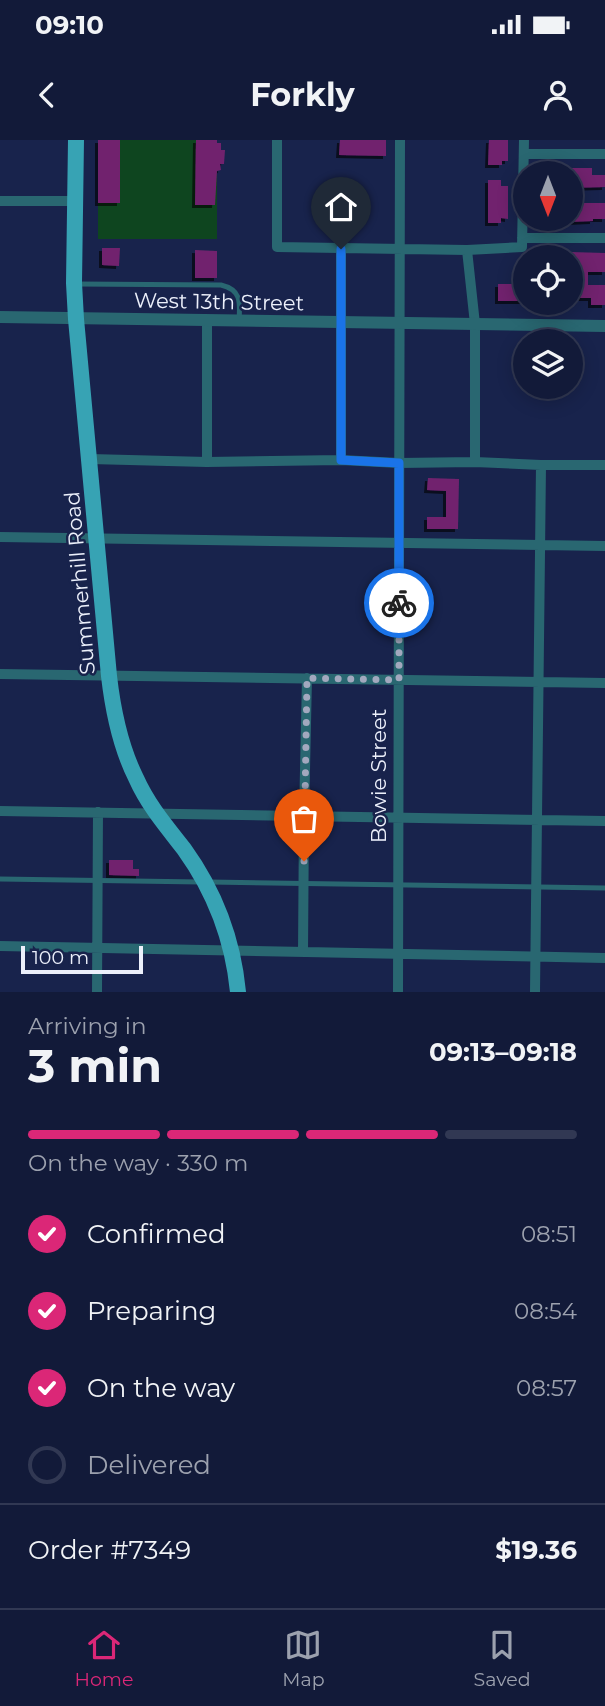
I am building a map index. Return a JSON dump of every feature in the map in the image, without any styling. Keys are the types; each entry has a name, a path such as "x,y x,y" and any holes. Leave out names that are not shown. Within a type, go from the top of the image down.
{"main road":[{"name":"Summerhill Road","path":"76,140 76,319 115,719 136,780 205,882 218,907 232,951 238,992"}],"street":[{"path":"277,140 277,247 467,250 522,242 605,238"},
{"name":"Bowie Street","path":"398,992 400,140"},
{"path":"522,242 524,140"},
{"path":"524,154 605,154"},
{"path":"0,201 75,201"},
{"path":"341,249 341,460"},
{"path":"467,250 475,324 475,462"},
{"name":"West 13th Street","path":"0,317 605,326"},
{"path":"207,321 207,462"},
{"path":"90,459 605,465"},
{"path":"535,992 541,465"},
{"path":"0,537 605,547"},
{"path":"0,674 605,683"},
{"path":"303,952 307,678"},
{"path":"0,811 605,821"},
{"path":"97,992 98,812"},
{"path":"0,946 605,958"}],"lane":[{"path":"74,284 220,285 228,287 237,295 239,321"},
{"path":"0,879 605,888"}],"green space":[{"path":"98,140 217,140 217,239 98,239"}],"building":[{"path":"98,140 120,140 120,203 98,203"},
{"path":"196,140 217,140 217,143 221,143 221,150 225,150 224,164 220,164 221,170 217,171 215,205 195,205"},
{"path":"340,140 386,140 386,156 339,155"},
{"path":"489,140 508,140 508,161 502,161 502,165 488,165"},
{"path":"583,168 592,168 592,175 605,175 605,187 583,188"},
{"path":"488,180 501,180 501,186 508,186 508,219 501,218 501,223 488,223"},
{"path":"583,203 605,203 605,219 583,221"},
{"path":"102,248 120,248 119,266 102,265"},
{"path":"195,250 217,251 217,278 195,278"},
{"path":"583,252 605,253 605,272 588,272 588,285 605,285 605,305 591,305 591,298 583,298"},
{"path":"498,284 513,284 513,301 498,301"},
{"path":"428,478 459,479 458,529 427,529 427,517 446,517 446,491 427,490"},
{"path":"109,860 133,860 133,869 139,869 139,876 109,875"}],"way so far":[{"path":"304,861 307,678 399,680 399,603"}],"route":[{"path":"341,249 341,460 399,463 399,603"}]}
